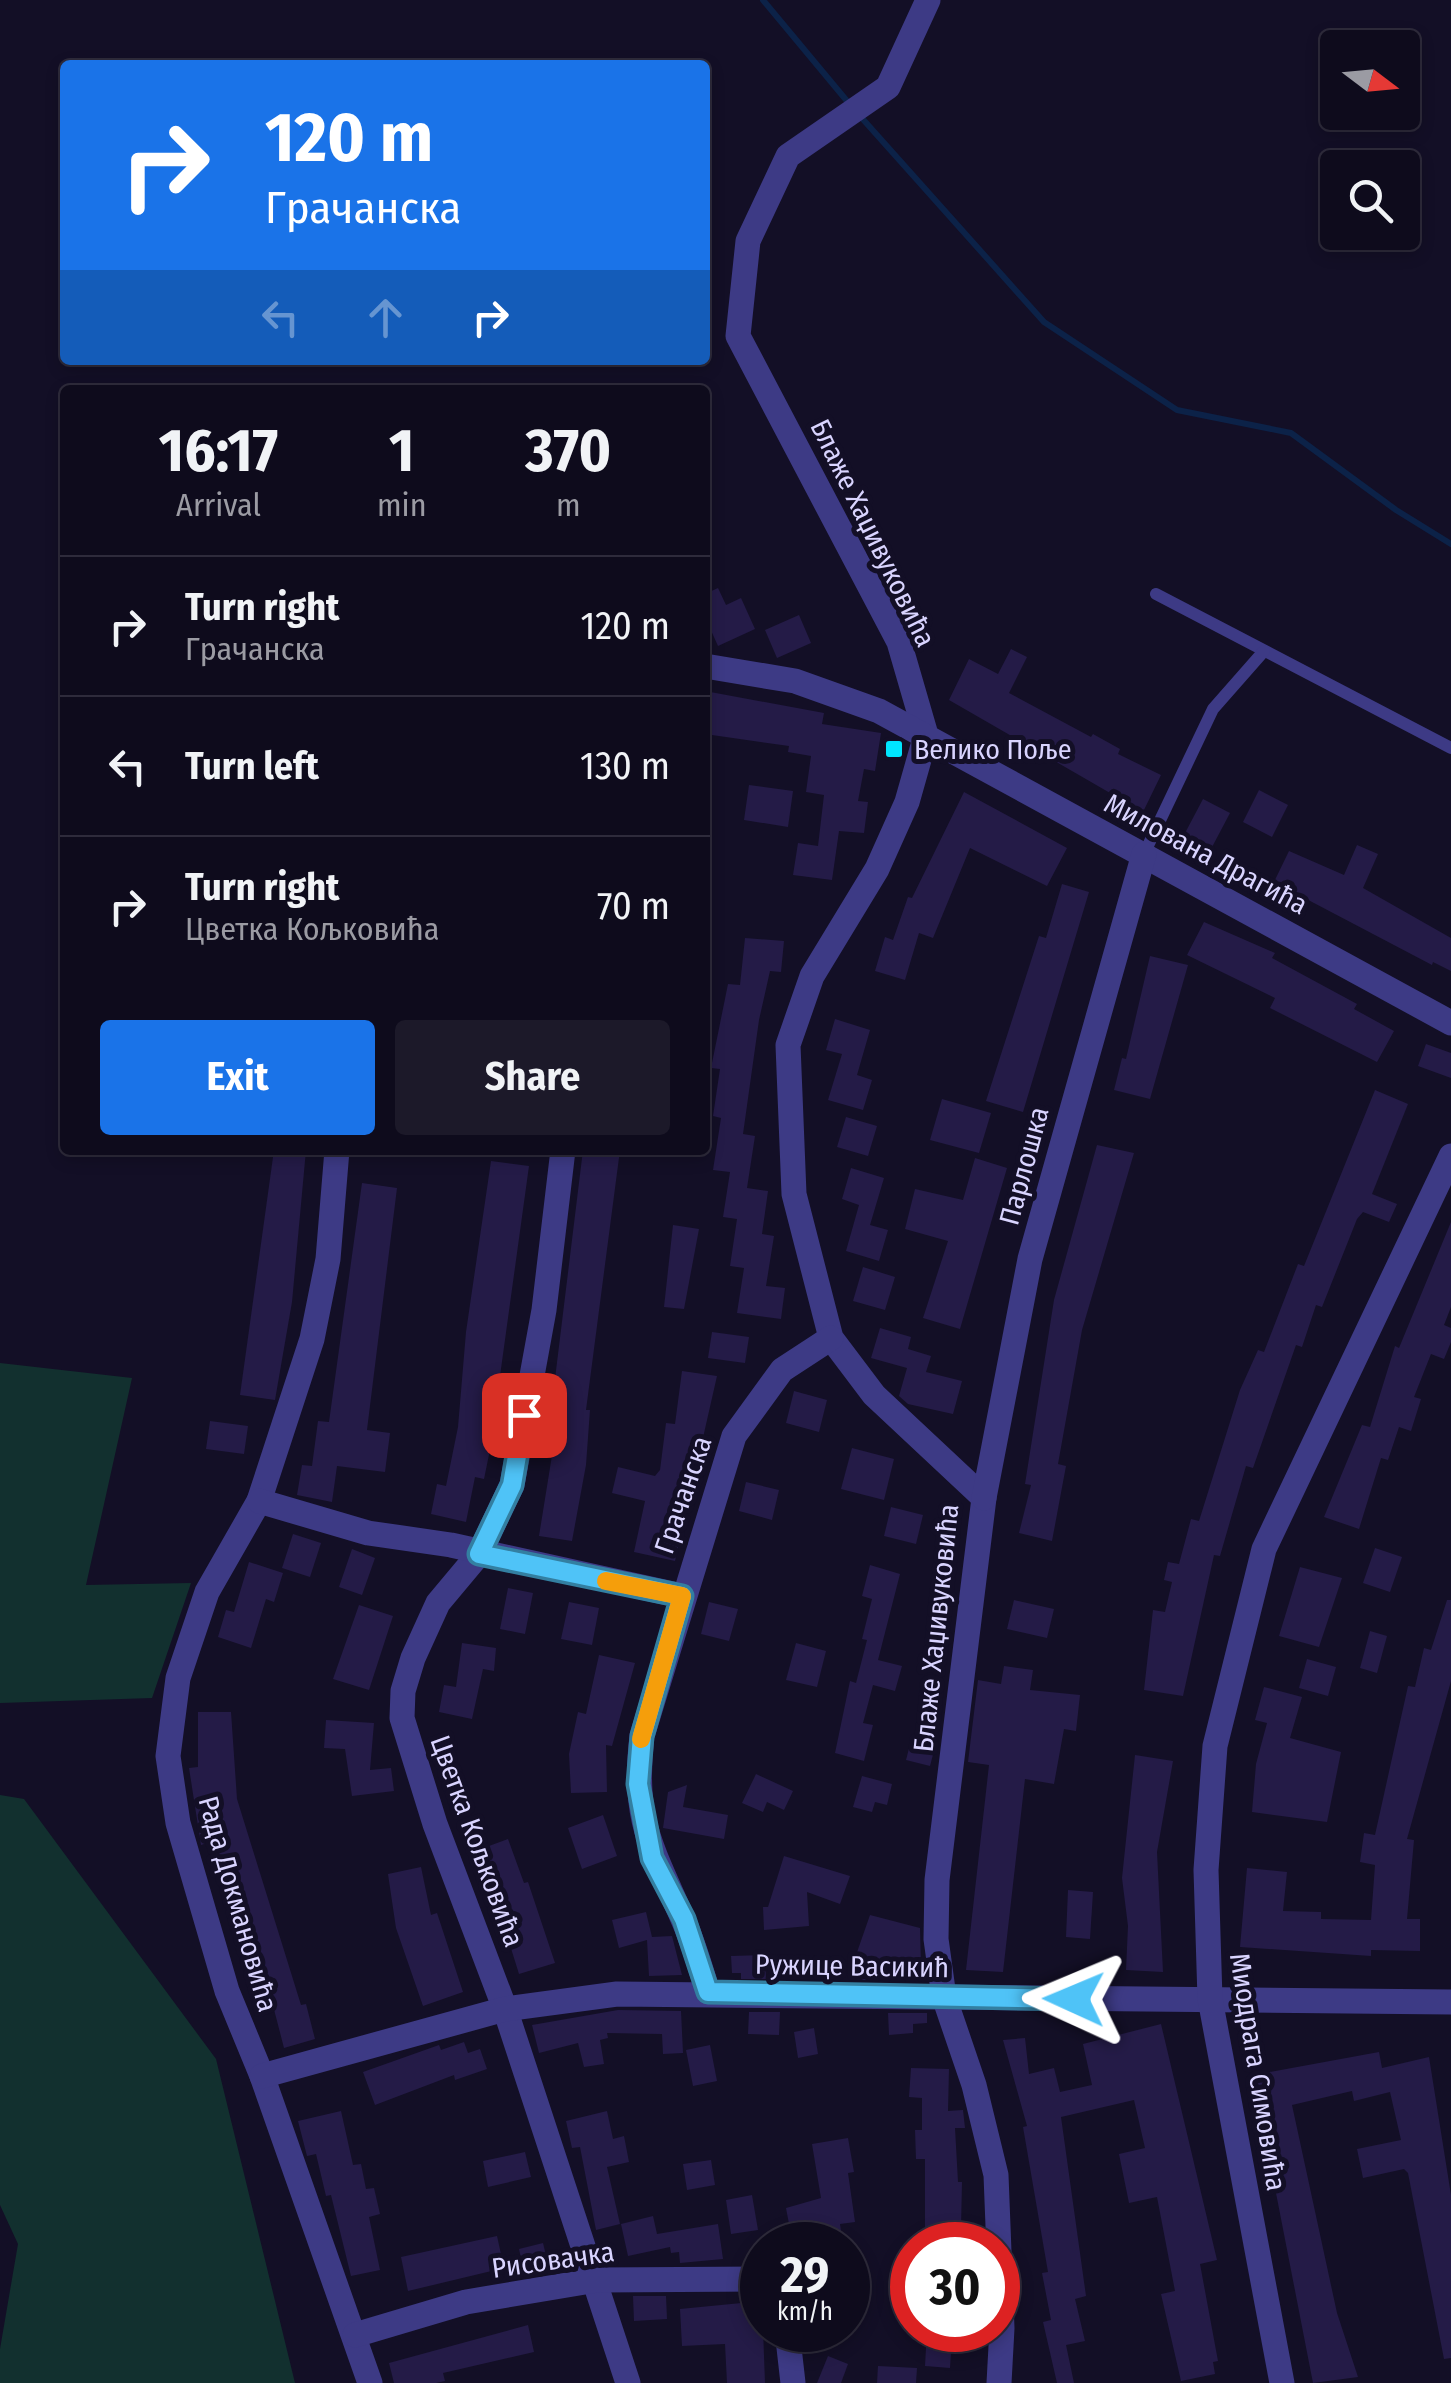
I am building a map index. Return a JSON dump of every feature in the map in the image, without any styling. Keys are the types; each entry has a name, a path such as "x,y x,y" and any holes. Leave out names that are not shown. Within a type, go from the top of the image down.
{"street":[{"name":"Блаже Хаџивуковића","path":"928,0 888,87 788,156 748,241 738,336 899,642 926,735 907,802 878,869 812,976 788,1045 794,1194 830,1338 874,1395 984,1498 937,1880 936,1939 944,1998 974,2085 996,2175 1002,2328 999,2383"},
{"name":"Милована Драгића","path":"710,667 795,681 879,711 1451,1023"},
{"name":"Парлошка","path":"984,1498 1030,1259 1144,854"},
{"name":"Рада Докмановића","path":"337,1155 328,1259 312,1340 259,1501 207,1592 178,1678 168,1756 178,1822 228,1991 262,2076 370,2383"},
{"name":"Цветка Кољковића","path":"562,1155 544,1310 512,1485 479,1554 438,1603 413,1658 403,1692 402,1718 435,1824 505,2010 597,2280 628,2383"},
{"name":"Миодрага Симовића","path":"1282,2383 1210,1998 1206,1870 1215,1746 1264,1550 1451,1156"},
{"name":"Грачанска","path":"708,1992 684,1919 652,1858 638,1784 642,1736 734,1436 782,1370 830,1338"},
{"path":"259,1501 308,1519 682,1596"},
{"name":"Ружице Васикић","path":"262,2076 505,2010 618,1994 1451,2002"},
{"name":"Рисовачка","path":"355,2334 466,2302 597,2280 740,2279"},
{"path":"789,2352 792,2383"}],"lane":[{"path":"1156,594 1451,748"},
{"path":"1144,854 1213,709 1264,651"}],"green space":[{"path":"0,1363 132,1378 86,1585 191,1583 152,1698 0,1703"},
{"path":"0,1795 24,1799 216,2059 295,2383 0,2383 0,2349 18,2244 0,2205"}],"building":[{"path":"718,588 726,605 741,598 755,629 718,646 710,628 710,592"},
{"path":"799,615 811,643 777,658 765,630"},
{"path":"1011,649 1027,657 1009,693 1091,737 1093,734 1120,749 1118,754 1161,775 1143,812 949,700 969,659 998,674"},
{"path":"710,692 824,713 822,724 881,733 875,771 864,769 858,801 868,802 864,833 839,831 832,880 793,875 798,843 818,846 824,795 806,792 811,756 788,752 789,746 710,735"},
{"path":"749,785 793,791 788,827 744,820"},
{"path":"1259,790 1288,805 1272,837 1243,822"},
{"path":"964,792 1067,848 1047,886 970,848 933,938 919,933 905,980 875,971 885,937 893,940 908,897 912,898"},
{"path":"1203,799 1230,813 1211,849 1184,835"},
{"path":"1357,845 1378,854 1363,888 1451,938 1451,971 1433,962 1432,965 1274,882 1289,851 1344,875"},
{"path":"1062,884 1089,892 1023,1112 986,1101 1039,936 1046,938"},
{"path":"1204,922 1275,953 1272,958 1357,1004 1354,1009 1394,1031 1377,1062 1270,1008 1275,998 1187,955"},
{"path":"745,938 784,941 781,972 770,971 759,1020 743,1134 755,1136 747,1188 768,1191 762,1234 774,1236 766,1286 785,1288 781,1319 737,1313 744,1268 730,1266 737,1219 723,1217 730,1172 713,1170 721,1118 713,1116 720,1069 711,1068 728,984 740,985"},
{"path":"1150,956 1188,965 1150,1099 1114,1090 1122,1058 1126,1059"},
{"path":"835,1019 870,1030 857,1075 872,1080 863,1110 828,1100 842,1054 826,1050"},
{"path":"1426,1044 1451,1053 1451,1078 1418,1066"},
{"path":"1375,1090 1408,1104 1372,1194 1397,1204 1389,1222 1363,1212 1357,1219 1322,1307 1316,1305 1302,1347 1296,1345 1253,1468 1246,1466 1220,1556 1214,1555 1183,1696 1144,1690 1153,1610 1165,1612 1172,1582 1164,1580 1168,1562 1179,1564 1191,1519 1199,1521 1240,1390 1258,1350 1264,1352 1298,1264 1304,1266"},
{"path":"942,1099 991,1113 979,1153 930,1140"},
{"path":"846,1117 877,1126 868,1156 837,1147"},
{"path":"1097,1145 1134,1153 1082,1330 1058,1464 1066,1466 1052,1541 1019,1533 1031,1485 1025,1484 1054,1300"},
{"path":"273,1155 306,1155 292,1302 275,1400 240,1395"},
{"path":"582,1155 619,1155 586,1410 590,1410 586,1465 572,1541 539,1536 554,1443 559,1388 554,1387"},
{"path":"975,1158 1007,1168 960,1329 923,1318 948,1241 905,1229 915,1189 963,1200"},
{"path":"491,1161 529,1166 500,1376 494,1375 485,1444 491,1445 484,1479 475,1477 466,1522 431,1514 437,1484 446,1486 458,1427 466,1332"},
{"path":"851,1168 884,1178 870,1225 888,1230 879,1261 846,1251 859,1205 842,1199"},
{"path":"362,1183 397,1188 367,1430 390,1433 385,1472 337,1466 332,1502 297,1495 302,1465 312,1466 318,1421 329,1422"},
{"path":"1451,1222 1451,1307 1444,1325 1451,1328 1451,1342 1444,1359 1431,1354 1414,1397 1421,1399 1411,1431 1399,1427 1388,1460 1381,1458 1359,1529 1324,1517 1362,1425 1370,1427 1395,1346 1399,1348"},
{"path":"673,1225 699,1229 684,1309 664,1307"},
{"path":"863,1267 895,1277 885,1310 853,1301"},
{"path":"880,1328 911,1337 908,1349 931,1356 926,1372 962,1381 953,1414 908,1404 899,1396 907,1368 871,1358"},
{"path":"712,1332 749,1337 745,1363 708,1358"},
{"path":"682,1371 717,1376 675,1561 634,1552 645,1501 612,1493 618,1467 655,1476 660,1470 666,1423 675,1424"},
{"path":"794,1391 827,1400 819,1432 786,1423"},
{"path":"210,1421 248,1426 244,1454 206,1449"},
{"path":"852,1448 894,1459 884,1500 841,1489"},
{"path":"746,1482 779,1490 772,1520 739,1511"},
{"path":"891,1507 923,1515 916,1544 884,1536"},
{"path":"293,1534 321,1543 310,1577 282,1568"},
{"path":"1375,1548 1402,1557 1390,1592 1363,1583"},
{"path":"352,1549 375,1558 362,1595 339,1587"},
{"path":"249,1562 283,1573 274,1602 266,1599 251,1648 218,1637 226,1610 234,1612"},
{"path":"870,1565 900,1574 878,1660 902,1666 895,1691 873,1685 863,1723 873,1725 864,1761 835,1753 850,1681 856,1683 867,1640 862,1639 872,1599 862,1596"},
{"path":"1300,1567 1342,1578 1319,1647 1279,1636"},
{"path":"508,1588 533,1593 525,1634 500,1629"},
{"path":"1014,1600 1054,1609 1047,1638 1007,1629"},
{"path":"1447,1600 1451,1600 1451,1681 1407,1839 1414,1840 1407,1919 1420,1919 1420,1951 1371,1950 1371,1956 1240,1947 1247,1868 1287,1872 1283,1911 1321,1912 1321,1919 1371,1920 1375,1865 1360,1862 1364,1833 1375,1835 1408,1686 1415,1687 1424,1648 1431,1650"},
{"path":"569,1602 599,1608 592,1645 561,1639"},
{"path":"709,1602 738,1609 729,1641 701,1634"},
{"path":"359,1605 393,1616 369,1690 333,1679"},
{"path":"1370,1631 1387,1636 1377,1673 1360,1668"},
{"path":"462,1643 496,1648 494,1671 483,1669 472,1719 439,1712 444,1685 456,1687"},
{"path":"796,1643 826,1651 817,1687 786,1680"},
{"path":"599,1655 635,1663 612,1746 606,1745 607,1792 571,1793 569,1754 578,1712 586,1714"},
{"path":"1307,1659 1336,1667 1328,1696 1299,1688"},
{"path":"1004,1666 1033,1670 1030,1690 1080,1695 1076,1731 1064,1729 1054,1784 1025,1779 1003,1972 966,1970 989,1765 968,1762 978,1680 1001,1684"},
{"path":"1264,1687 1302,1697 1290,1738 1341,1752 1327,1822 1252,1812 1256,1764 1267,1723 1255,1720"},
{"path":"198,1712 231,1712 237,1799 315,2039 284,2048 269,1990 260,1992 213,1841 201,1845 189,1768 198,1767"},
{"path":"326,1720 374,1723 370,1770 391,1768 394,1791 352,1796 345,1749 324,1748"},
{"path":"912,1737 936,1743 930,1766 906,1760"},
{"path":"1135,1755 1173,1761 1157,1852 1163,1972 1126,1970 1128,1926 1122,1878"},
{"path":"756,1774 793,1791 784,1810 767,1802 763,1812 742,1803"},
{"path":"862,1776 892,1784 887,1805 875,1802 872,1812 853,1807"},
{"path":"687,1785 683,1807 728,1815 724,1839 663,1828 668,1792"},
{"path":"603,1815 617,1856 582,1869 568,1828"},
{"path":"508,1839 524,1883 528,1882 555,1963 519,1974 504,1926 470,1853"},
{"path":"784,1856 850,1876 840,1904 807,1892 809,1926 764,1930 763,1907 768,1907"},
{"path":"421,1867 431,1915 437,1913 463,1992 423,2006 396,1928 388,1874"},
{"path":"1068,1890 1093,1892 1090,1939 1066,1937"},
{"path":"646,1912 652,1937 672,1936 682,1975 649,1976 647,1940 619,1948 612,1920"},
{"path":"870,1915 920,1928 921,1966 889,1958 889,1980 855,1980 855,1958"},
{"path":"765,1955 766,1979 741,1979 741,1973 732,1973 731,1956"},
{"path":"618,2010 681,2011 683,2053 663,2054 662,2034 607,2033 608,2038 600,2040 604,2064 584,2067 578,2043 539,2053 532,2025"},
{"path":"749,2012 780,2012 779,2035 748,2034"},
{"path":"888,2013 927,2013 927,2023 913,2024 913,2033 889,2035"},
{"path":"1161,2024 1217,2260 1200,2264 1218,2361 1213,2362 1215,2374 1181,2381 1161,2294 1175,2291 1157,2197 1129,2203 1119,2154 1145,2148 1134,2100 1061,2117 1086,2296 1075,2299 1085,2341 1066,2345 1074,2383 1057,2383 1043,2322 1051,2320 1042,2273 1048,2272 1023,2127 1027,2126 1003,2040 1025,2038 1029,2074 1054,2068 1060,2092 1092,2085 1083,2044"},
{"path":"814,2028 818,2054 798,2058 794,2032"},
{"path":"464,2042 468,2053 480,2049 487,2069 455,2080 454,2075 375,2105 363,2072 439,2045 441,2050"},
{"path":"710,2045 717,2081 693,2086 686,2050"},
{"path":"1379,2052 1382,2068 1429,2057 1451,2195 1451,2358 1444,2359 1408,2173 1404,2169 1363,2178 1357,2149 1401,2140 1390,2092 1354,2101 1352,2091 1292,2105 1337,2313 1358,2377 1313,2383 1253,2075"},
{"path":"911,2068 949,2069 948,2111 963,2110 965,2128 955,2128 958,2182 962,2182 961,2222 925,2222 925,2159 916,2159 915,2130 922,2130 922,2098 909,2097"},
{"path":"341,2111 353,2165 361,2164 366,2189 374,2188 380,2214 369,2217 380,2270 351,2276 331,2195 326,2196 316,2154 307,2156 298,2121"},
{"path":"607,2111 613,2139 624,2136 629,2162 607,2167 620,2224 596,2230 580,2147 572,2148 566,2121"},
{"path":"848,2138 854,2172 848,2173 855,2222 789,2222 786,2208 821,2198 812,2144"},
{"path":"525,2152 531,2177 488,2187 483,2161"},
{"path":"711,2160 715,2185 687,2190 683,2164"},
{"path":"752,2195 757,2222 740,2222 740,2233 731,2234 726,2200"},
{"path":"653,2216 657,2234 718,2224 723,2259 680,2263 679,2252 671,2253 670,2247 628,2256 621,2224"},
{"path":"497,2236 504,2268 408,2291 401,2257"},
{"path":"543,2243 550,2272 525,2276 519,2249"},
{"path":"633,2296 666,2296 667,2319 634,2321"},
{"path":"740,2303 740,2352 764,2352 765,2383 727,2383 725,2344 682,2346 680,2309"},
{"path":"528,2325 534,2352 443,2373 445,2381 436,2383 394,2383 389,2363"},
{"path":"926,2352 951,2352 950,2368 925,2366"},
{"path":"828,2356 848,2364 841,2383 817,2383"},
{"path":"878,2366 917,2368 916,2383 877,2383"}],"waterway":[{"path":"763,0 852,107"},
{"path":"860,116 1044,322 1177,410 1291,433 1396,510 1451,544"}],"slow traffic":[{"path":"606,1581 682,1596 641,1739"}],"place":[{"name":"Велико Поље","path":"894,749"}],"route":[{"path":"524,1415 512,1485 479,1554 682,1596 642,1736 638,1784 652,1858 684,1919 708,1992 1074,1999"}]}
